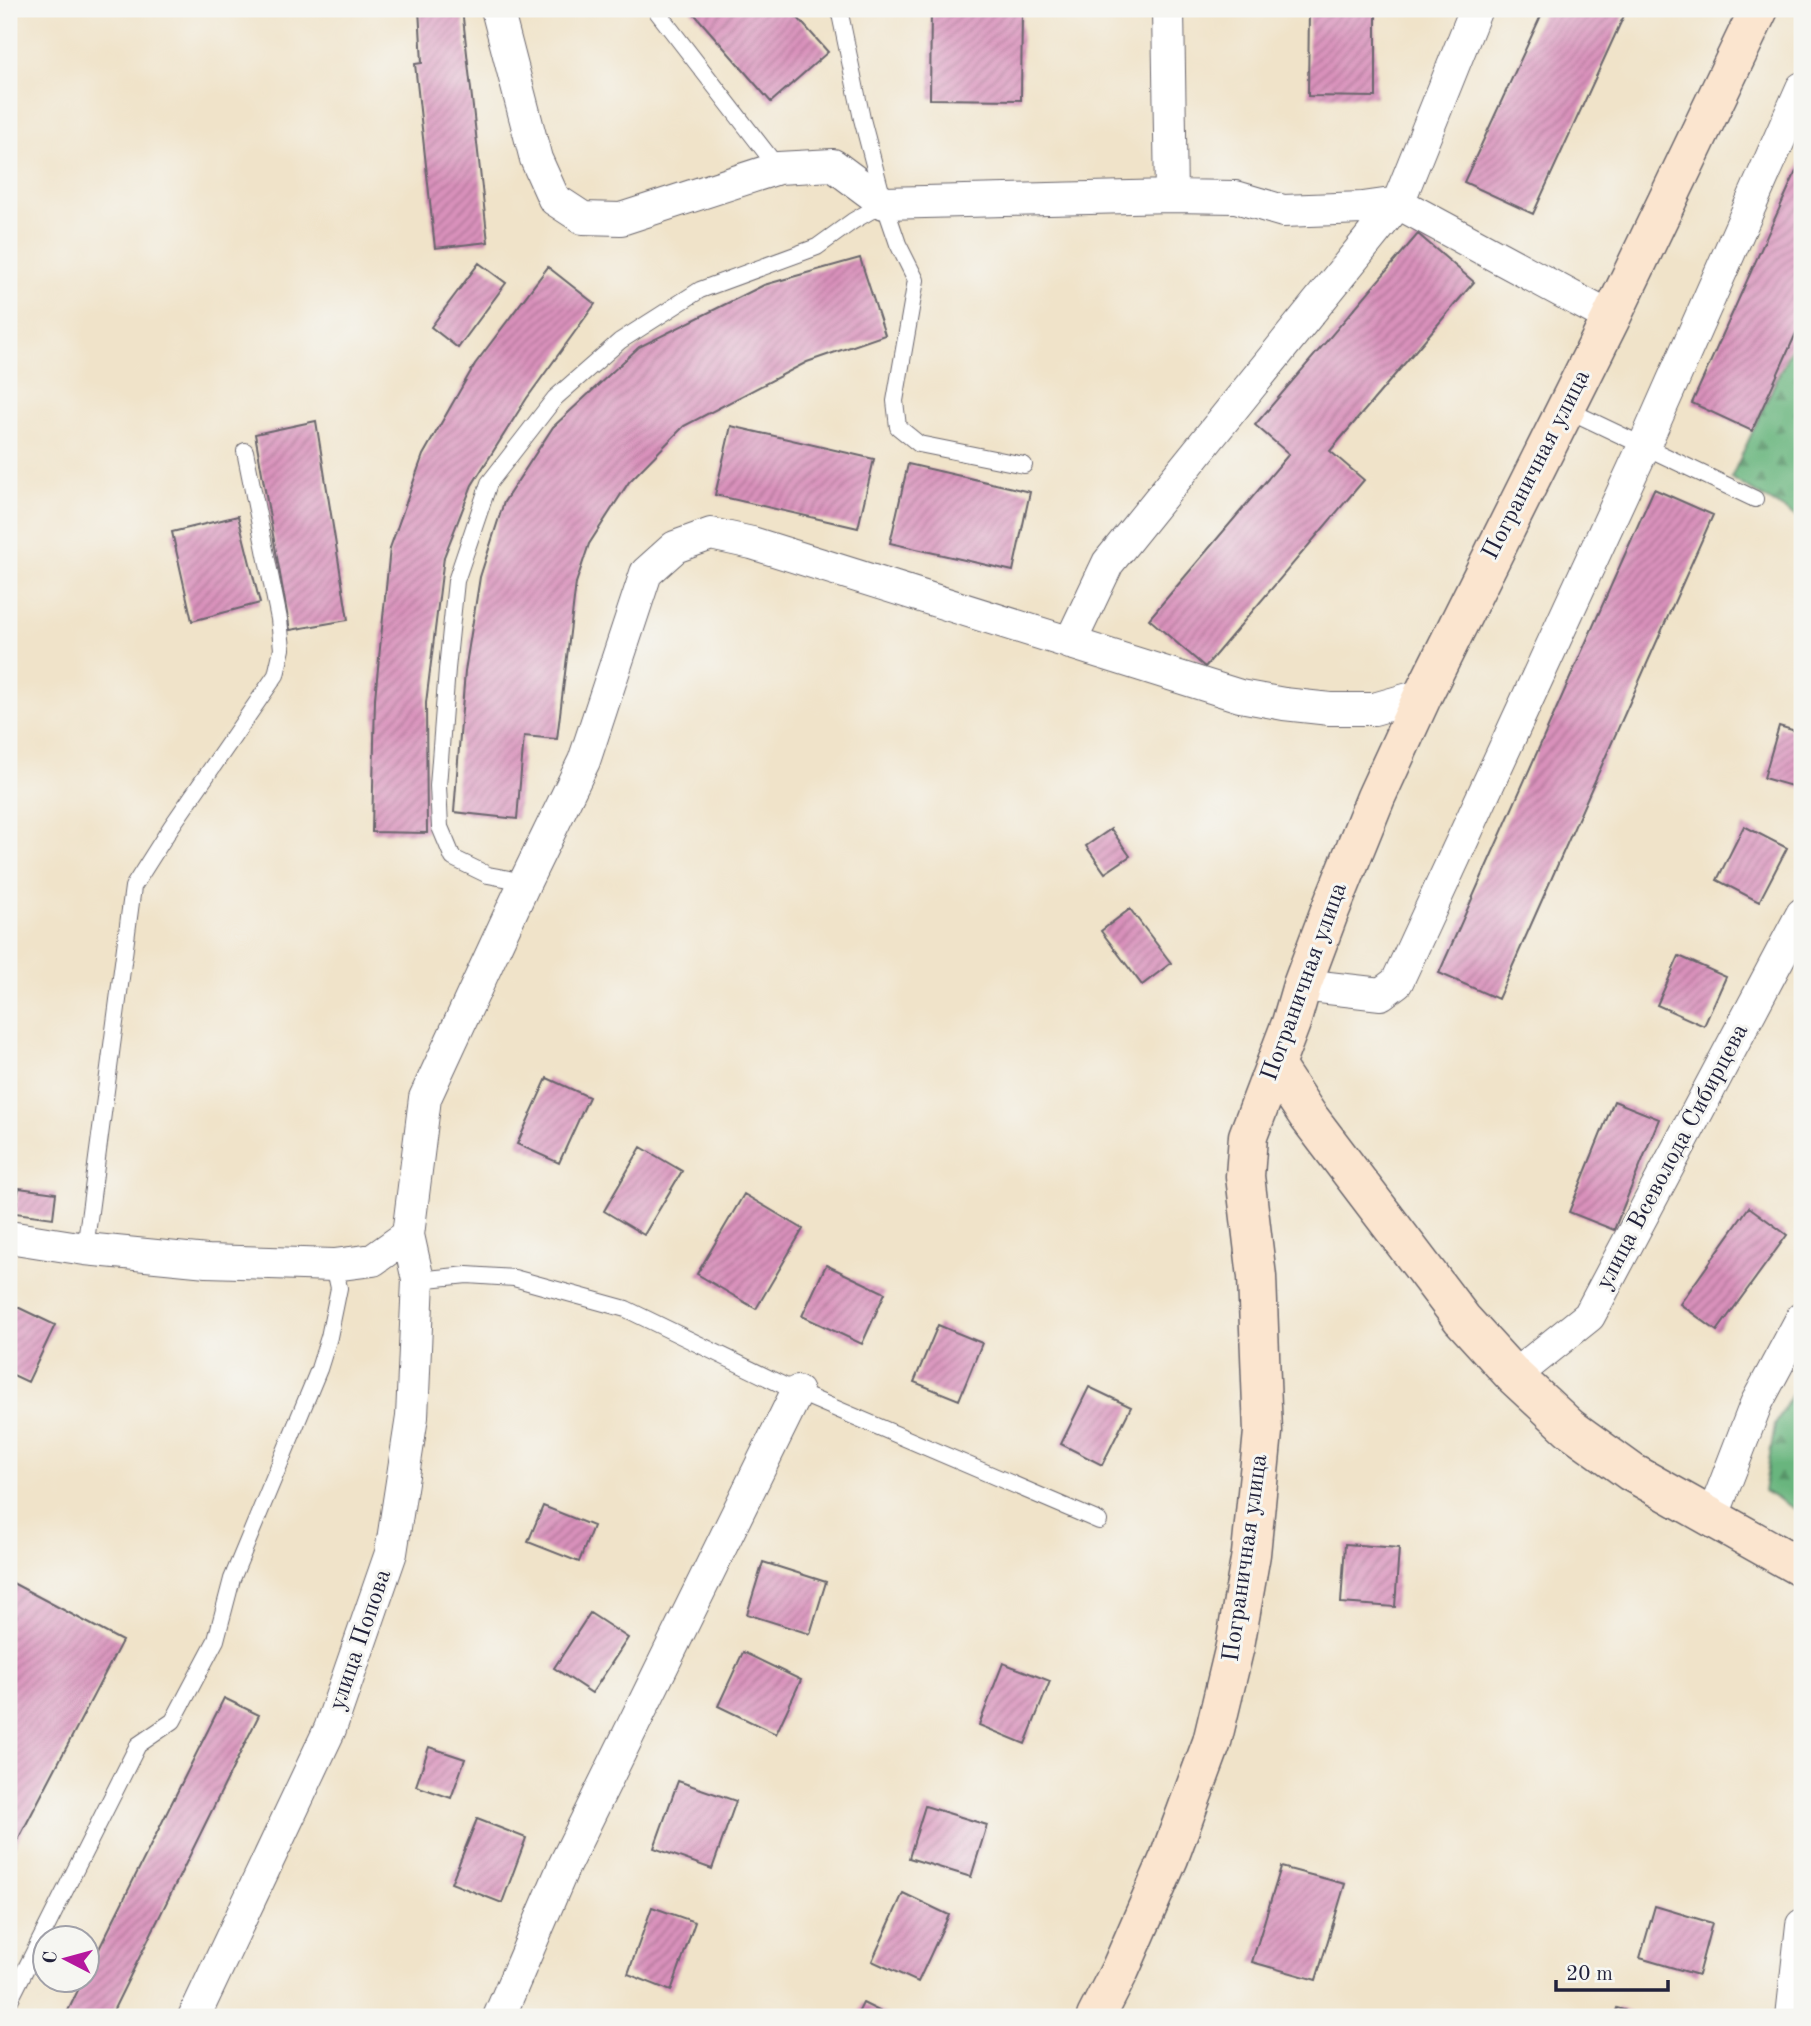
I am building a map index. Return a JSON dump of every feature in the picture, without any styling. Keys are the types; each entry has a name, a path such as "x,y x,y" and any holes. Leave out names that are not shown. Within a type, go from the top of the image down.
{"main road":[{"name":"Пограничная улица","path":"1096,2017 1120,1970 1169,1858 1212,1742 1236,1646 1251,1554 1263,1432 1257,1277 1245,1177 1248,1136 1376,797 1423,695 1611,318 1759,9"},
{"path":"1275,1066 1308,1116 1462,1319 1514,1376 1570,1428 1631,1472 1802,1568"}],"street":[{"path":"497,9 536,159 554,199 583,218 621,219 778,168 833,165 884,203 1171,196 1236,198 1283,211 1363,208 1398,203 1611,318"},
{"path":"1168,9 1171,196"},
{"path":"1070,643 1108,564 1398,203 1476,9"},
{"path":"1303,985 1381,994 1397,982 1644,446 1802,88"},
{"name":"улица Попова","path":"194,2017 330,1729 391,1553 412,1418 418,1280 408,1235 425,1098 584,761 646,573 675,547 711,534 752,543 1240,696 1330,709 1374,709 1423,695"},
{"name":"улица Всеволода Сибирцева","path":"1514,1376 1588,1316 1802,914"},
{"path":"9,1237 85,1249 207,1261 334,1265 373,1260 408,1235"},
{"path":"1712,1518 1756,1404 1802,1318"},
{"path":"499,2017 564,1868 797,1392"},
{"path":"1792,2017 1802,1925"}],"lane":[{"path":"655,9 778,168"},
{"path":"839,9 862,119 884,203 898,244 916,280 895,401 898,427 919,444 1024,466"},
{"path":"525,882 488,874 453,858 440,827 438,786 456,581 489,483 555,398 620,341 700,290 817,247 853,220 884,203"},
{"path":"1566,409 1755,499"},
{"path":"85,1249 133,887 276,675 282,649 279,619 245,452"},
{"path":"9,2002 138,1745 173,1721 216,1640 232,1579 319,1369 339,1288 334,1265"},
{"path":"418,1280 467,1275 514,1279 626,1309 797,1392 1098,1521"}],"green space":[{"path":"1802,325 1802,520 1731,478"},
{"path":"1802,1377 1802,1513 1764,1491 1775,1424"}],"building":[{"path":"419,9 462,9 488,242 435,248 415,64 422,63"},
{"path":"690,9 790,9 828,52 771,102"},
{"path":"931,9 1022,9 1021,100 930,99"},
{"path":"1309,9 1376,9 1376,97 1308,96"},
{"path":"1544,9 1627,9 1533,214 1464,182"},
{"path":"1802,158 1802,320 1752,431 1692,403"},
{"path":"1418,234 1474,282 1330,451 1364,480 1205,667 1149,619 1289,454 1255,425"},
{"path":"860,258 885,335 807,362 684,426 629,482 589,544 576,583 557,739 524,736 517,819 454,812 465,671 480,577 504,502 553,427 639,347 764,285"},
{"path":"479,263 506,283 458,348 431,327"},
{"path":"548,267 595,304 527,398 472,485 444,557 426,703 427,833 372,832 375,698 390,548 423,455 475,364"},
{"path":"316,421 348,620 290,630 255,434"},
{"path":"731,426 874,459 858,528 715,495"},
{"path":"908,464 1030,492 1013,571 890,543"},
{"path":"1654,489 1713,515 1498,999 1439,973"},
{"path":"238,516 260,603 192,621 172,532"},
{"path":"1779,726 1802,733 1802,789 1764,778"},
{"path":"1744,826 1787,848 1759,902 1717,880"},
{"path":"1111,829 1130,856 1105,873 1086,846"},
{"path":"1130,909 1171,963 1142,985 1101,931"},
{"path":"1679,956 1726,977 1704,1026 1657,1005"},
{"path":"547,1078 589,1097 559,1163 517,1144"},
{"path":"1614,1101 1659,1119 1614,1230 1569,1212"},
{"path":"641,1147 682,1171 644,1235 604,1211"},
{"path":"19,1188 56,1193 53,1218 15,1213"},
{"path":"744,1194 803,1229 756,1309 697,1274"},
{"path":"1749,1207 1787,1235 1717,1331 1680,1304"},
{"path":"826,1265 885,1293 862,1344 802,1316"},
{"path":"9,1303 55,1325 28,1382 9,1373"},
{"path":"938,1325 982,1343 959,1400 914,1382"},
{"path":"1089,1387 1131,1407 1102,1465 1061,1444"},
{"path":"543,1506 593,1526 579,1562 528,1542"},
{"path":"1345,1544 1399,1548 1395,1607 1341,1603"},
{"path":"763,1562 826,1582 810,1634 747,1614"},
{"path":"9,1581 122,1641 9,1857"},
{"path":"590,1613 628,1638 592,1693 554,1668"},
{"path":"743,1652 801,1680 776,1734 718,1706"},
{"path":"1003,1663 1050,1681 1025,1744 979,1725"},
{"path":"224,1698 259,1715 110,2017 65,2017 76,1994 102,1994 102,1943"},
{"path":"429,1747 465,1759 451,1798 416,1786"},
{"path":"678,1781 736,1801 712,1869 654,1848"},
{"path":"925,1806 987,1825 971,1877 909,1858"},
{"path":"477,1819 526,1838 502,1903 451,1883"},
{"path":"1281,1867 1345,1884 1316,1980 1252,1962"},
{"path":"903,1893 949,1915 918,1982 872,1961"},
{"path":"1655,1906 1712,1923 1698,1975 1640,1958"},
{"path":"652,1907 695,1922 671,1991 628,1974"},
{"path":"863,2003 891,2017 856,2017"},
{"path":"1617,2008 1647,2017 1614,2017"}]}
